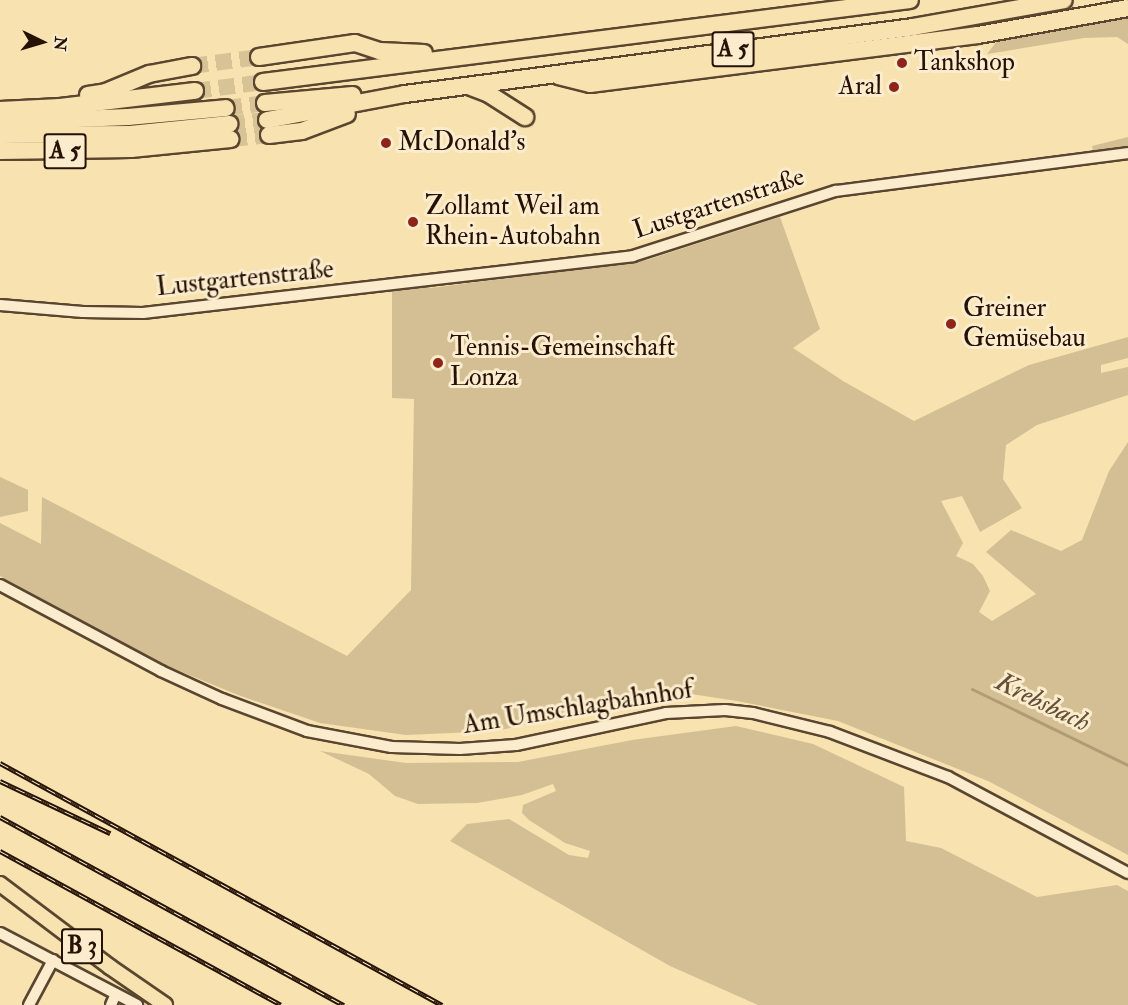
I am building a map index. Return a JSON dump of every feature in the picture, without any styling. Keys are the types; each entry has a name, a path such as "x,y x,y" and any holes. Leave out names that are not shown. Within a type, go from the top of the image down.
{"highway":[{"name":"A 5","path":"262,82 910,0"},
{"name":"A 5","path":"267,119 405,94 554,75 587,68 912,27 1064,0"},
{"path":"554,75 590,84 978,35 1128,8"},
{"path":"259,57 355,43 380,51 479,55"},
{"path":"60,108 82,96 106,92 149,74 192,66"},
{"path":"467,86 489,94 525,117"},
{"name":"A 5","path":"0,110 60,108 195,91"},
{"name":"A 5","path":"0,123 128,117 229,124"},
{"name":"A 5","path":"0,135 130,134 229,124"},
{"name":"A 5","path":"0,150 131,149 229,124"}],"main road":[{"name":"B 3","path":"0,884 110,967 165,1005"}],"street":[{"name":"Lustgartenstraße","path":"0,305 83,312 143,313 633,256 836,191 1128,153"},
{"name":"Am Umschlagbahnhof","path":"0,585 161,671 222,699 307,731 392,747 460,750 516,745 666,713 725,710 753,713 830,732 948,777 1128,873"},
{"path":"0,933 137,1005"},
{"path":"29,1005 53,960"},
{"path":"111,1005 116,994"}],"shaded area":[{"path":"1128,18 1128,44 1117,37 1084,38 987,54 997,41"},
{"path":"1128,137 1128,148 1093,151 1092,146"},
{"path":"780,217 820,329 793,348 843,381 914,421 1029,365 1128,337 1128,358 1101,365 1101,373 1128,367 1128,395 1037,425 1006,445 1003,479 1022,508 980,532 962,496 941,501 963,543 956,556 973,564 983,576 990,591 979,612 992,621 1036,594 986,552 1011,530 1061,551 1082,540 1109,471 1128,442 1128,855 988,781 838,721 737,701 678,692 496,731 406,735 320,723 238,695 160,663 0,576 0,523 41,544 42,497 347,656 411,590 414,399 392,398 392,285 420,282 431,288 647,260"},
{"path":"0,477 28,490 28,511 0,517"},
{"path":"736,726 813,744 904,787 906,841 941,848 1037,897 1117,885 1128,891 1128,1005 758,1005 670,966 450,841 467,824 509,819 569,855 588,858 590,851 565,843 522,813 523,805 556,791 553,784 522,795 477,803 418,804 395,796 369,774 320,751 406,763 518,762 632,740"}],"waterway":[{"name":"Krebsbach","path":"972,689 1128,765"}],"tunnel":[{"path":"192,66 259,57"},
{"path":"195,91 263,82"},
{"path":"226,108 265,103"},
{"path":"229,124 267,120"},
{"path":"231,139 269,135"}],"railway":[{"path":"0,763 442,1005"},
{"path":"0,781 110,833"},
{"path":"0,817 344,1005"},
{"path":"0,851 281,1005"}],"place":[{"name":"Tankshop","path":"902,63"},
{"name":"Aral","path":"894,87"},
{"name":"McDonald's","path":"386,143"},
{"name":"Zollamt Weil am Rhein-Autobahn","path":"413,222"},
{"name":"Greiner Gemüsebau","path":"951,324"},
{"name":"Tennis-Gemeinschaft Lonza","path":"438,363"}]}
